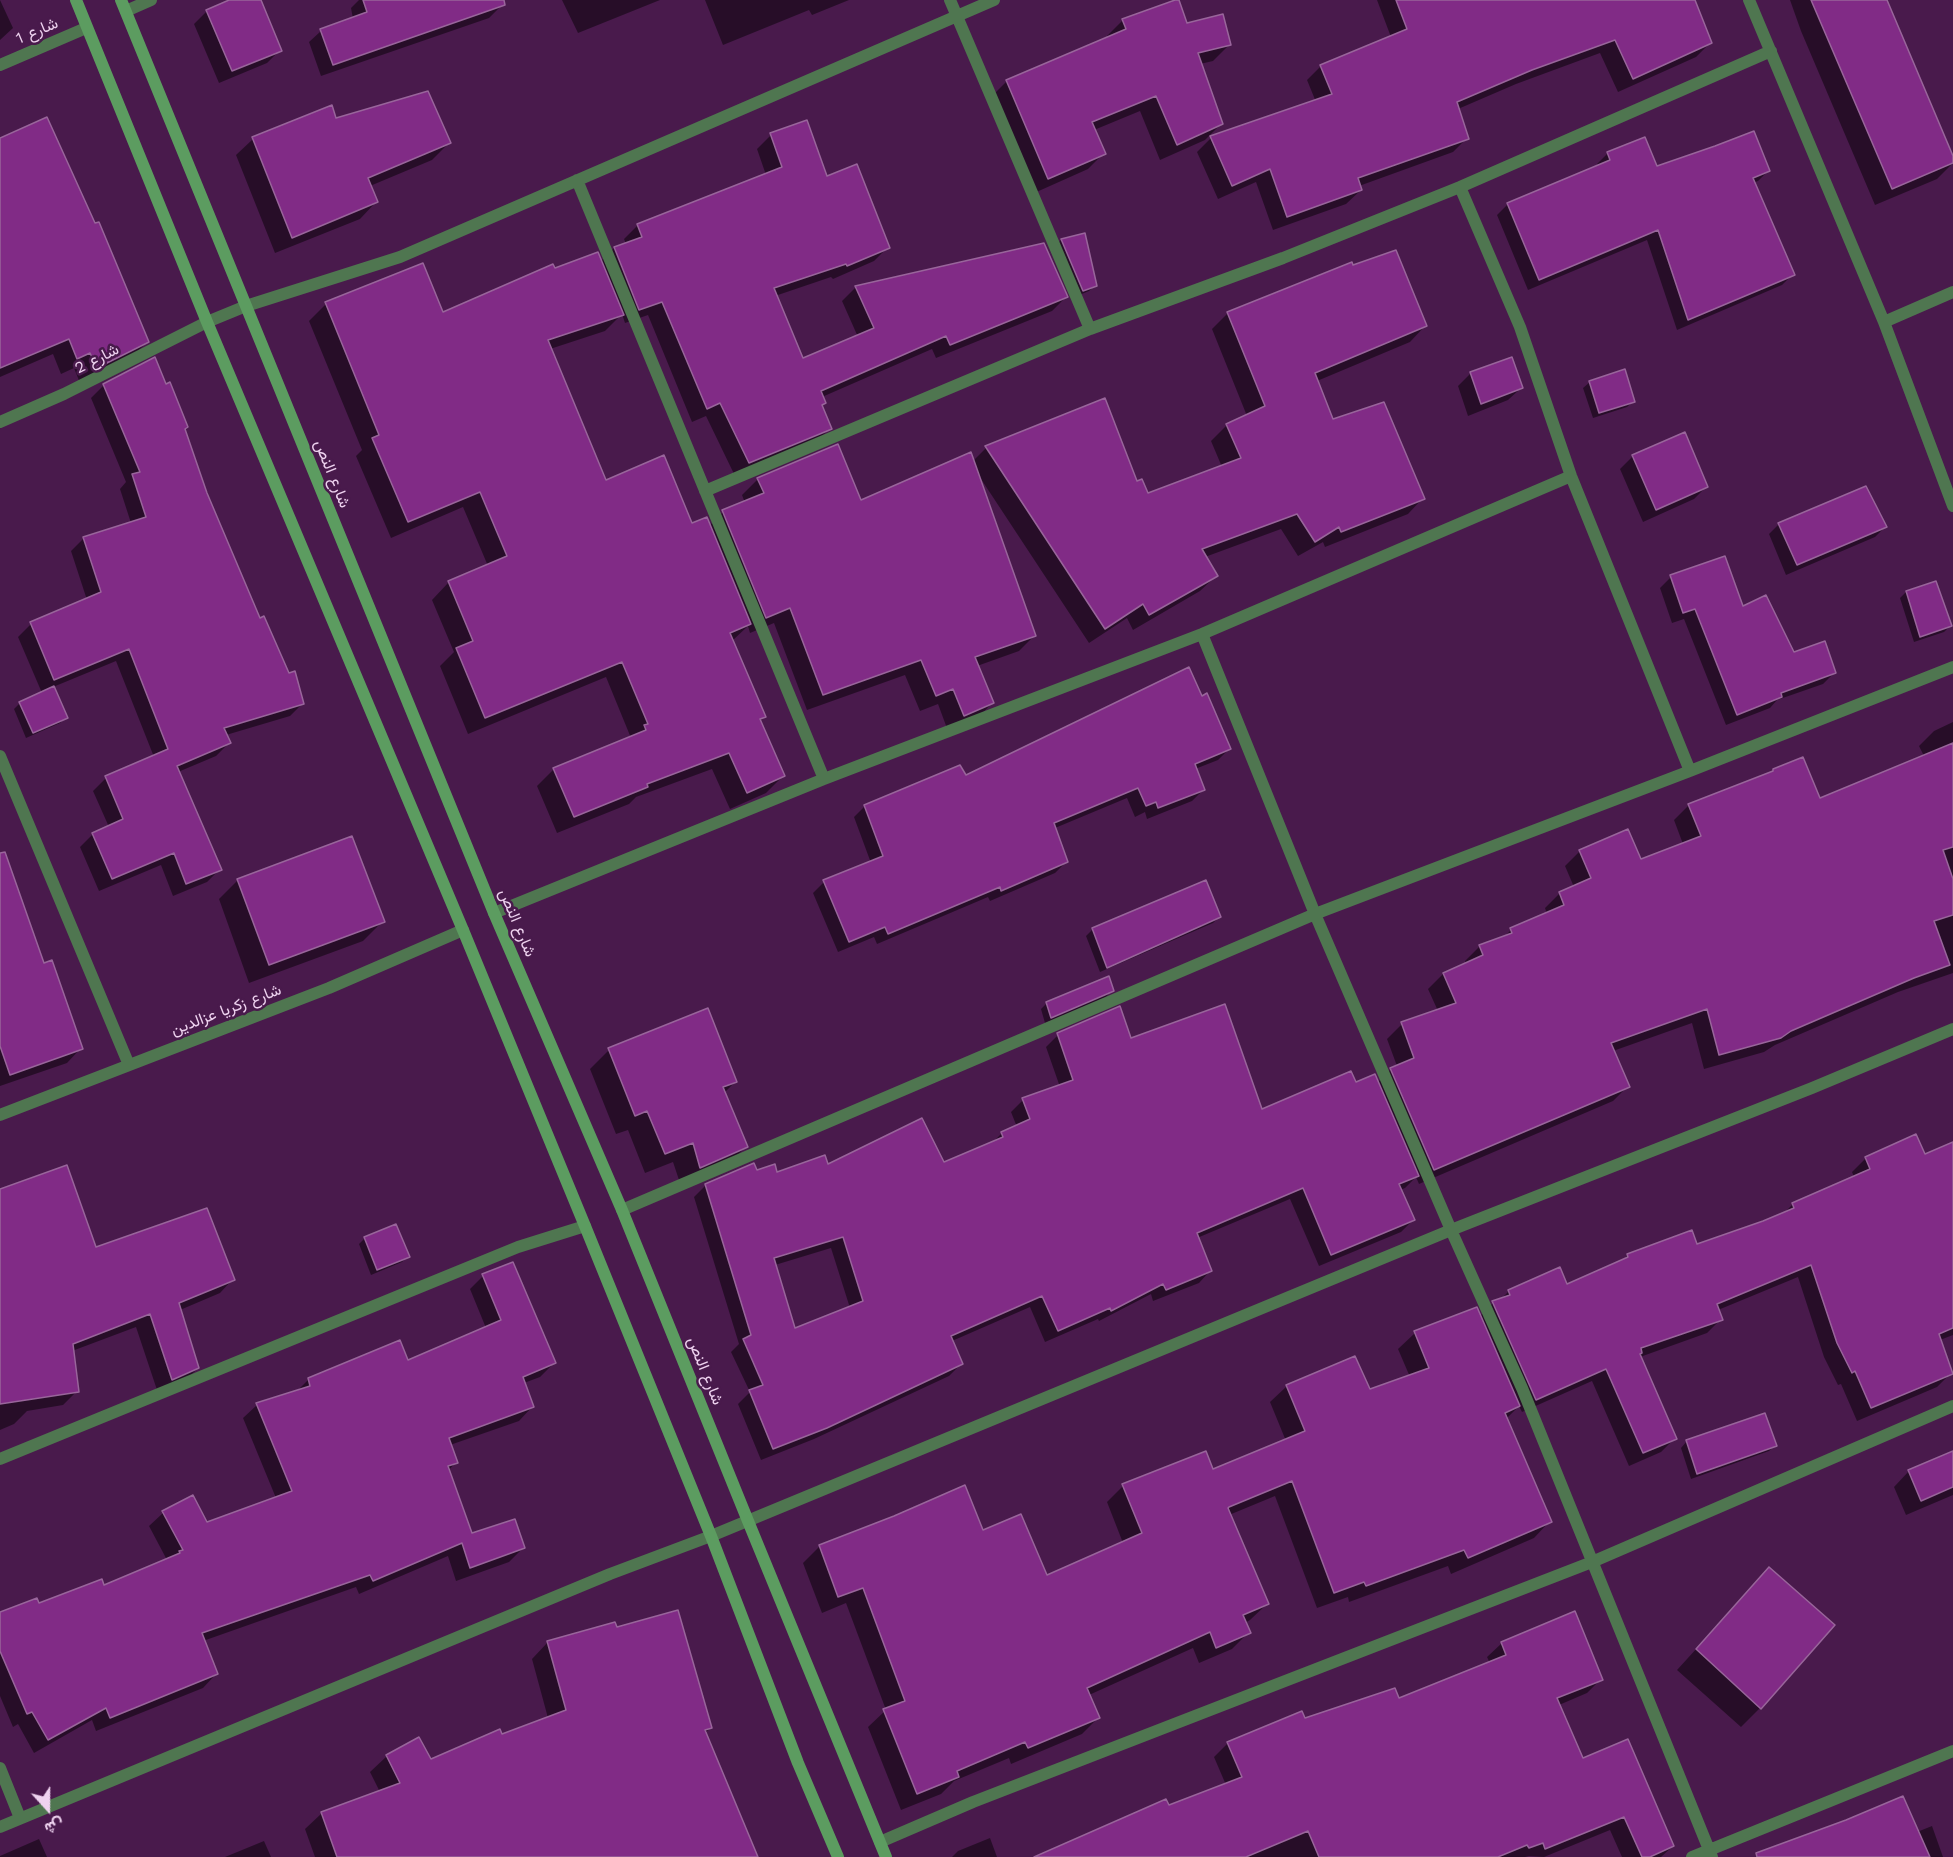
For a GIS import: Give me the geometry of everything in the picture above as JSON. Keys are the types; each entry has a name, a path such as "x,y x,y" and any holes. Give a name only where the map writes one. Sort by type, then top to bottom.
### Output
{"main road":[{"path":"76,0 207,322 585,1226 711,1536 798,1763 838,1857"},
{"name":"شارع النص","path":"124,5 494,913 622,1210 886,1857"}],"street":[{"path":"124,5 151,0"},
{"path":"950,0 1090,329"},
{"name":"شارع 2","path":"0,422 64,394 207,322 246,306 400,257 994,0"},
{"path":"1749,0 1884,322 1953,506"},
{"name":"شارع 1","path":"0,65 86,28"},
{"path":"705,491 1090,329 1283,258 1460,187 1771,51"},
{"path":"577,180 824,779"},
{"path":"1460,187 1520,327 1571,476 1690,771"},
{"path":"1884,322 1953,292"},
{"path":"494,913 824,779 1202,634 1571,476"},
{"path":"1202,634 1315,914 1451,1230 1522,1388 1710,1853"},
{"path":"622,1210 1315,914 1690,771 1953,667"},
{"path":"0,756 5,782 129,1065"},
{"name":"شارع زكريا عزالدين","path":"0,1115 329,988 463,930"},
{"path":"0,1827 598,1578 711,1536 1451,1230 1812,1088 1953,1029"},
{"path":"0,1459 518,1247 585,1226"},
{"path":"880,1842 973,1802 1592,1562 1953,1406"},
{"path":"1692,1857 1710,1853 1953,1751"},
{"path":"0,1768 20,1818"}],"building":[{"path":"229,0 261,0 282,51 232,71 206,10"},
{"path":"363,0 504,0 505,5 333,65 320,29 367,12"},
{"path":"1179,0 1187,23 1223,14 1231,45 1198,53 1223,124 1177,145 1156,96 1092,122 1106,154 1048,179 1006,80 1126,29 1122,19"},
{"path":"1396,0 1695,0 1712,43 1633,79 1615,40 1532,70 1457,102 1469,139 1358,178 1362,190 1287,217 1270,169 1232,186 1210,136 1332,94 1320,65 1407,29"},
{"path":"1811,0 1887,0 1953,156 1953,163 1892,189"},
{"path":"428,91 451,143 368,178 378,202 292,238 252,137 332,105 336,118"},
{"path":"47,117 95,223 99,222 149,342 97,368 90,353 77,359 69,339 0,368 0,138"},
{"path":"807,120 827,176 857,164 890,248 847,266 846,264 774,288 803,358 874,328 855,286 1044,243 1068,297 950,345 946,336 821,391 826,403 822,405 832,429 749,463 720,403 707,409 662,302 639,310 614,247 642,237 637,224 782,167 770,133"},
{"path":"1754,131 1770,171 1753,178 1795,275 1688,320 1658,230 1539,280 1507,203 1610,160 1607,152 1645,137 1657,166"},
{"path":"1085,233 1097,286 1083,291 1061,239"},
{"path":"1396,250 1427,326 1315,373 1333,419 1384,402 1425,499 1341,532 1339,527 1315,542 1297,514 1202,549 1218,576 1149,615 1143,604 1105,629 985,446 1105,398 1137,481 1142,479 1148,493 1241,458 1226,424 1265,406 1227,312 1352,262 1353,265"},
{"path":"598,252 624,315 548,340 606,480 664,455 692,523 707,517 751,624 730,633 766,717 760,719 785,776 747,793 729,753 647,784 648,787 574,817 553,768 646,730 644,725 648,724 622,662 485,718 456,648 473,641 448,581 507,556 480,492 408,522 372,438 379,435 325,302 423,263 443,312 553,264 555,268"},
{"path":"155,357 166,384 170,382 188,427 185,429 207,493 260,618 264,616 289,673 295,671 304,704 224,728 231,743 177,766 222,870 186,884 174,853 112,879 92,833 123,819 105,776 168,749 129,649 54,680 30,622 101,592 83,537 146,517 132,474 140,472 103,384"},
{"path":"1512,357 1523,388 1481,404 1470,372"},
{"path":"1625,369 1635,402 1599,413 1589,381"},
{"path":"1685,432 1708,487 1656,510 1632,455"},
{"path":"838,444 861,500 971,452 1036,636 975,657 994,703 964,716 953,689 936,696 921,660 823,695 790,608 766,618 722,510 764,493 757,478"},
{"path":"1866,486 1887,527 1797,565 1778,523"},
{"path":"1725,556 1743,606 1766,595 1794,652 1825,641 1836,673 1781,693 1782,697 1737,715 1695,609 1683,613 1670,575"},
{"path":"1936,581 1952,626 1920,637 1906,591"},
{"path":"1189,667 1202,696 1207,693 1231,749 1195,764 1205,790 1158,808 1156,802 1146,806 1138,788 1054,823 1068,862 1001,891 1000,887 888,934 885,927 849,942 823,880 883,856 864,805 960,765 966,775"},
{"path":"54,686 68,718 33,733 19,702"},
{"path":"1953,743 1953,847 1943,850 1953,879 1953,915 1934,921 1950,965 1791,1031 1781,1038 1719,1055 1707,1009 1611,1043 1630,1087 1434,1170 1390,1068 1414,1058 1401,1022 1456,1003 1443,973 1483,955 1479,945 1512,933 1510,928 1564,905 1559,892 1591,878 1579,850 1628,829 1641,859 1701,836 1688,804 1803,757 1820,798"},
{"path":"352,836 385,922 269,965 237,879"},
{"path":"5,852 44,963 52,960 83,1049 10,1075 0,1046 0,853"},
{"path":"1206,880 1221,917 1107,968 1092,928"},
{"path":"1109,976 1114,991 1051,1018 1046,1002"},
{"path":"1225,1004 1262,1109 1351,1071 1356,1082 1375,1074 1419,1176 1399,1184 1415,1220 1331,1255 1303,1188 1197,1233 1212,1271 1166,1290 1163,1284 1111,1311 1110,1308 1058,1331 1042,1296 951,1336 963,1364 827,1428 773,1449 749,1390 763,1385 743,1339 751,1335 705,1184 754,1163 757,1170 775,1164 777,1172 825,1155 828,1164 922,1118 944,1162 1003,1137 1001,1132 1030,1119 1022,1098 1073,1080 1057,1033 1120,1006 1131,1038","holes":["843,1237 863,1301 795,1328 774,1258"]},
{"path":"708,1008 737,1082 723,1087 748,1147 700,1168 693,1143 665,1154 647,1111 635,1116 608,1048"},
{"path":"1916,1134 1925,1154 1953,1142 1953,1328 1939,1334 1953,1374 1871,1408 1855,1371 1852,1373 1837,1343 1811,1265 1717,1304 1723,1320 1641,1348 1642,1353 1640,1354 1677,1439 1643,1453 1606,1369 1536,1400 1492,1301 1510,1295 1508,1290 1560,1267 1567,1284 1628,1257 1627,1254 1692,1230 1697,1244 1763,1221 1794,1208 1792,1203 1870,1169 1865,1157"},
{"path":"67,1165 96,1247 207,1208 235,1280 179,1303 199,1368 172,1380 150,1314 73,1344 79,1392 0,1404 0,1189"},
{"path":"396,1224 410,1257 377,1270 364,1237"},
{"path":"513,1262 556,1363 523,1377 534,1407 449,1438 458,1463 448,1466 472,1533 515,1519 525,1548 470,1568 462,1543 373,1581 370,1575 202,1633 218,1674 110,1718 106,1708 48,1740 32,1712 27,1714 0,1651 0,1612 37,1598 39,1603 102,1579 104,1585 180,1553 179,1551 183,1550 162,1511 193,1495 207,1522 292,1491 256,1403 310,1386 308,1378 400,1340 408,1360 501,1320 482,1274"},
{"path":"1477,1307 1520,1406 1505,1413 1552,1522 1468,1558 1464,1550 1366,1586 1364,1582 1334,1593 1292,1481 1229,1507 1269,1604 1243,1615 1251,1633 1216,1648 1210,1632 1087,1688 1100,1718 1028,1748 1025,1742 957,1771 959,1777 917,1794 883,1709 905,1701 863,1588 838,1597 819,1545 965,1485 983,1530 1021,1514 1047,1575 1142,1533 1122,1484 1206,1451 1213,1469 1305,1431 1286,1385 1355,1356 1370,1389 1429,1368 1414,1331"},
{"path":"1765,1413 1777,1446 1697,1474 1686,1440"},
{"path":"1953,1451 1953,1487 1921,1501 1908,1470"},
{"path":"1769,1567 1835,1625 1761,1709 1696,1649"},
{"path":"678,1610 712,1728 705,1730 758,1857 337,1857 321,1812 400,1783 386,1755 419,1737 431,1759 500,1729 502,1734 566,1710 547,1641 615,1622 617,1627"},
{"path":"1575,1611 1603,1680 1557,1698 1583,1758 1628,1739 1674,1846 1650,1857 1642,1857 1624,1817 1545,1849 1543,1843 1529,1848 1527,1845 1498,1857 1319,1857 1308,1831 1246,1857 1034,1857 1166,1799 1169,1805 1242,1777 1227,1742 1302,1711 1305,1718 1395,1688 1399,1698 1506,1655 1501,1642"},
{"path":"1903,1796 1930,1857 1757,1857 1756,1853"}]}
